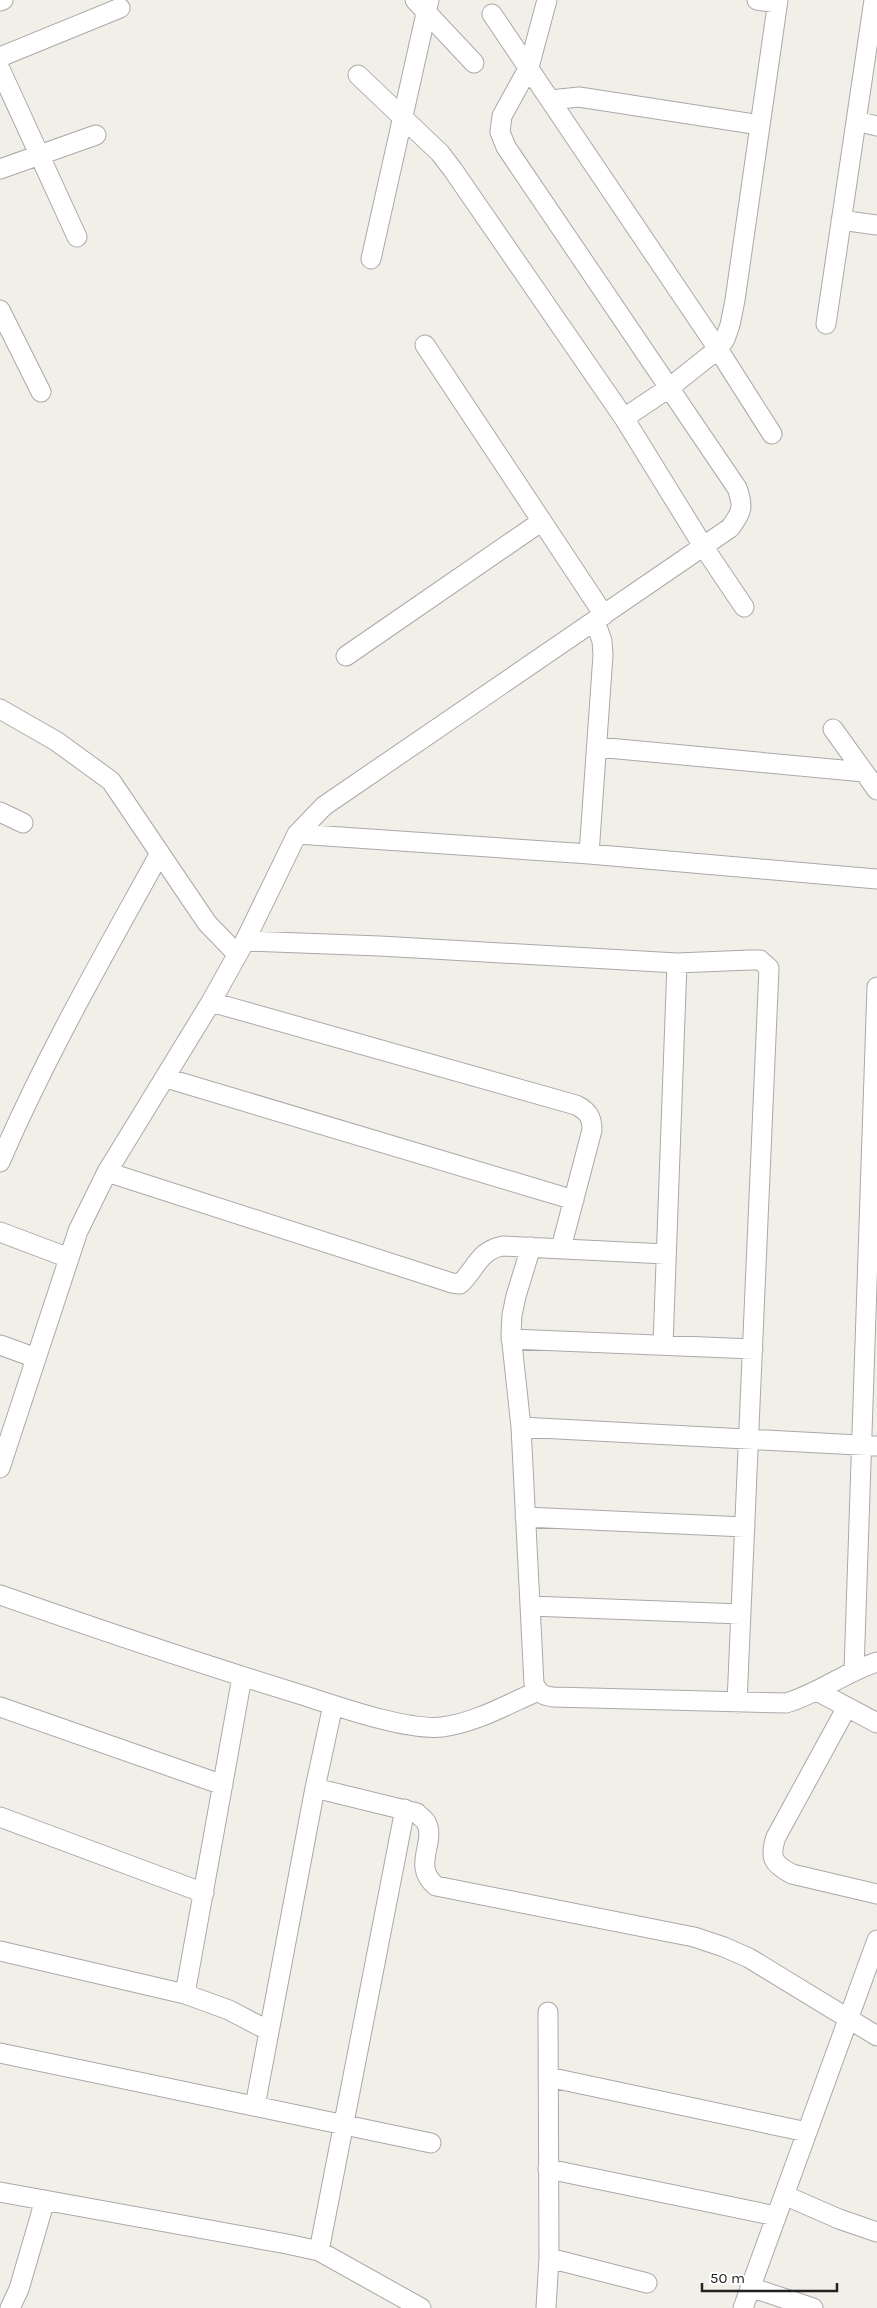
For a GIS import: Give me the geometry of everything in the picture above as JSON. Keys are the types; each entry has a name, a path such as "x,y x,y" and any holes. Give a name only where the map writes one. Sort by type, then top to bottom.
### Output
{"street":[{"path":"1,1460 78,1231 107,1172 211,1002 241,947 297,834 324,806 730,528 740,515 742,502 737,488 506,147 500,132 502,116 529,67 547,0"},
{"path":"624,418 669,388 718,349 725,339 730,325 778,1 757,0"},
{"path":"826,324 874,0"},
{"path":"423,4 474,63"},
{"path":"371,259 402,118 423,4"},
{"path":"0,57 120,8"},
{"path":"492,14 718,349 772,434"},
{"path":"0,69 77,237"},
{"path":"358,75 440,153 453,170 624,418 703,546 744,607"},
{"path":"551,100 579,97 760,125"},
{"path":"856,121 877,126"},
{"path":"0,169 96,134"},
{"path":"841,220 877,225"},
{"path":"0,310 42,392"},
{"path":"425,345 542,521 599,618 602,655 589,854"},
{"path":"346,656 542,521"},
{"path":"0,709 56,741 111,781 207,923 241,947 380,946 677,963 760,960 769,968 737,1703"},
{"path":"833,729 877,790"},
{"path":"597,747 864,772"},
{"path":"0,812 23,823"},
{"path":"297,834 589,854 877,879"},
{"path":"0,1162 58,1040 160,853"},
{"path":"663,1345 677,963"},
{"path":"854,1671 868,1541 877,987"},
{"path":"211,1002 576,1105 586,1110 592,1119 592,1130 561,1248"},
{"path":"166,1078 574,1200"},
{"path":"107,1172 452,1284 460,1284 486,1251 494,1248 561,1248 666,1254"},
{"path":"0,1232 70,1258"},
{"path":"532,1247 512,1314 512,1339 521,1427 534,1684 538,1692 545,1696 553,1697 786,1704 818,1691 854,1671 877,1662"},
{"path":"512,1339 753,1349"},
{"path":"0,1345 36,1358"},
{"path":"521,1427 870,1446"},
{"path":"526,1516 745,1526"},
{"path":"0,1595 242,1677 333,1705 418,1727 442,1727 486,1714 538,1692"},
{"path":"530,1606 741,1614"},
{"path":"185,1994 242,1677"},
{"path":"818,1691 877,1723"},
{"path":"255,2106 315,1788 333,1705"},
{"path":"0,1707 223,1785"},
{"path":"847,1707 776,1837 772,1849 773,1859 780,1868 792,1874 877,1894"},
{"path":"315,1788 417,1813 426,1822 428,1831 424,1867 428,1879 436,1886 694,1937 716,1944 749,1958 877,2036"},
{"path":"319,2251 404,1809"},
{"path":"0,1817 204,1893"},
{"path":"743,2308 877,1940"},
{"path":"0,1951 185,1994 212,2003 269,2031"},
{"path":"546,2308 549,2258 548,2012"},
{"path":"0,2053 431,2143"},
{"path":"548,2077 807,2132"},
{"path":"548,2169 776,2216"},
{"path":"0,2192 319,2251 421,2308"},
{"path":"784,2195 839,2219 877,2232"},
{"path":"11,2308 20,2289 45,2200"},
{"path":"549,2258 647,2283"},
{"path":"750,2286 813,2308"}]}
